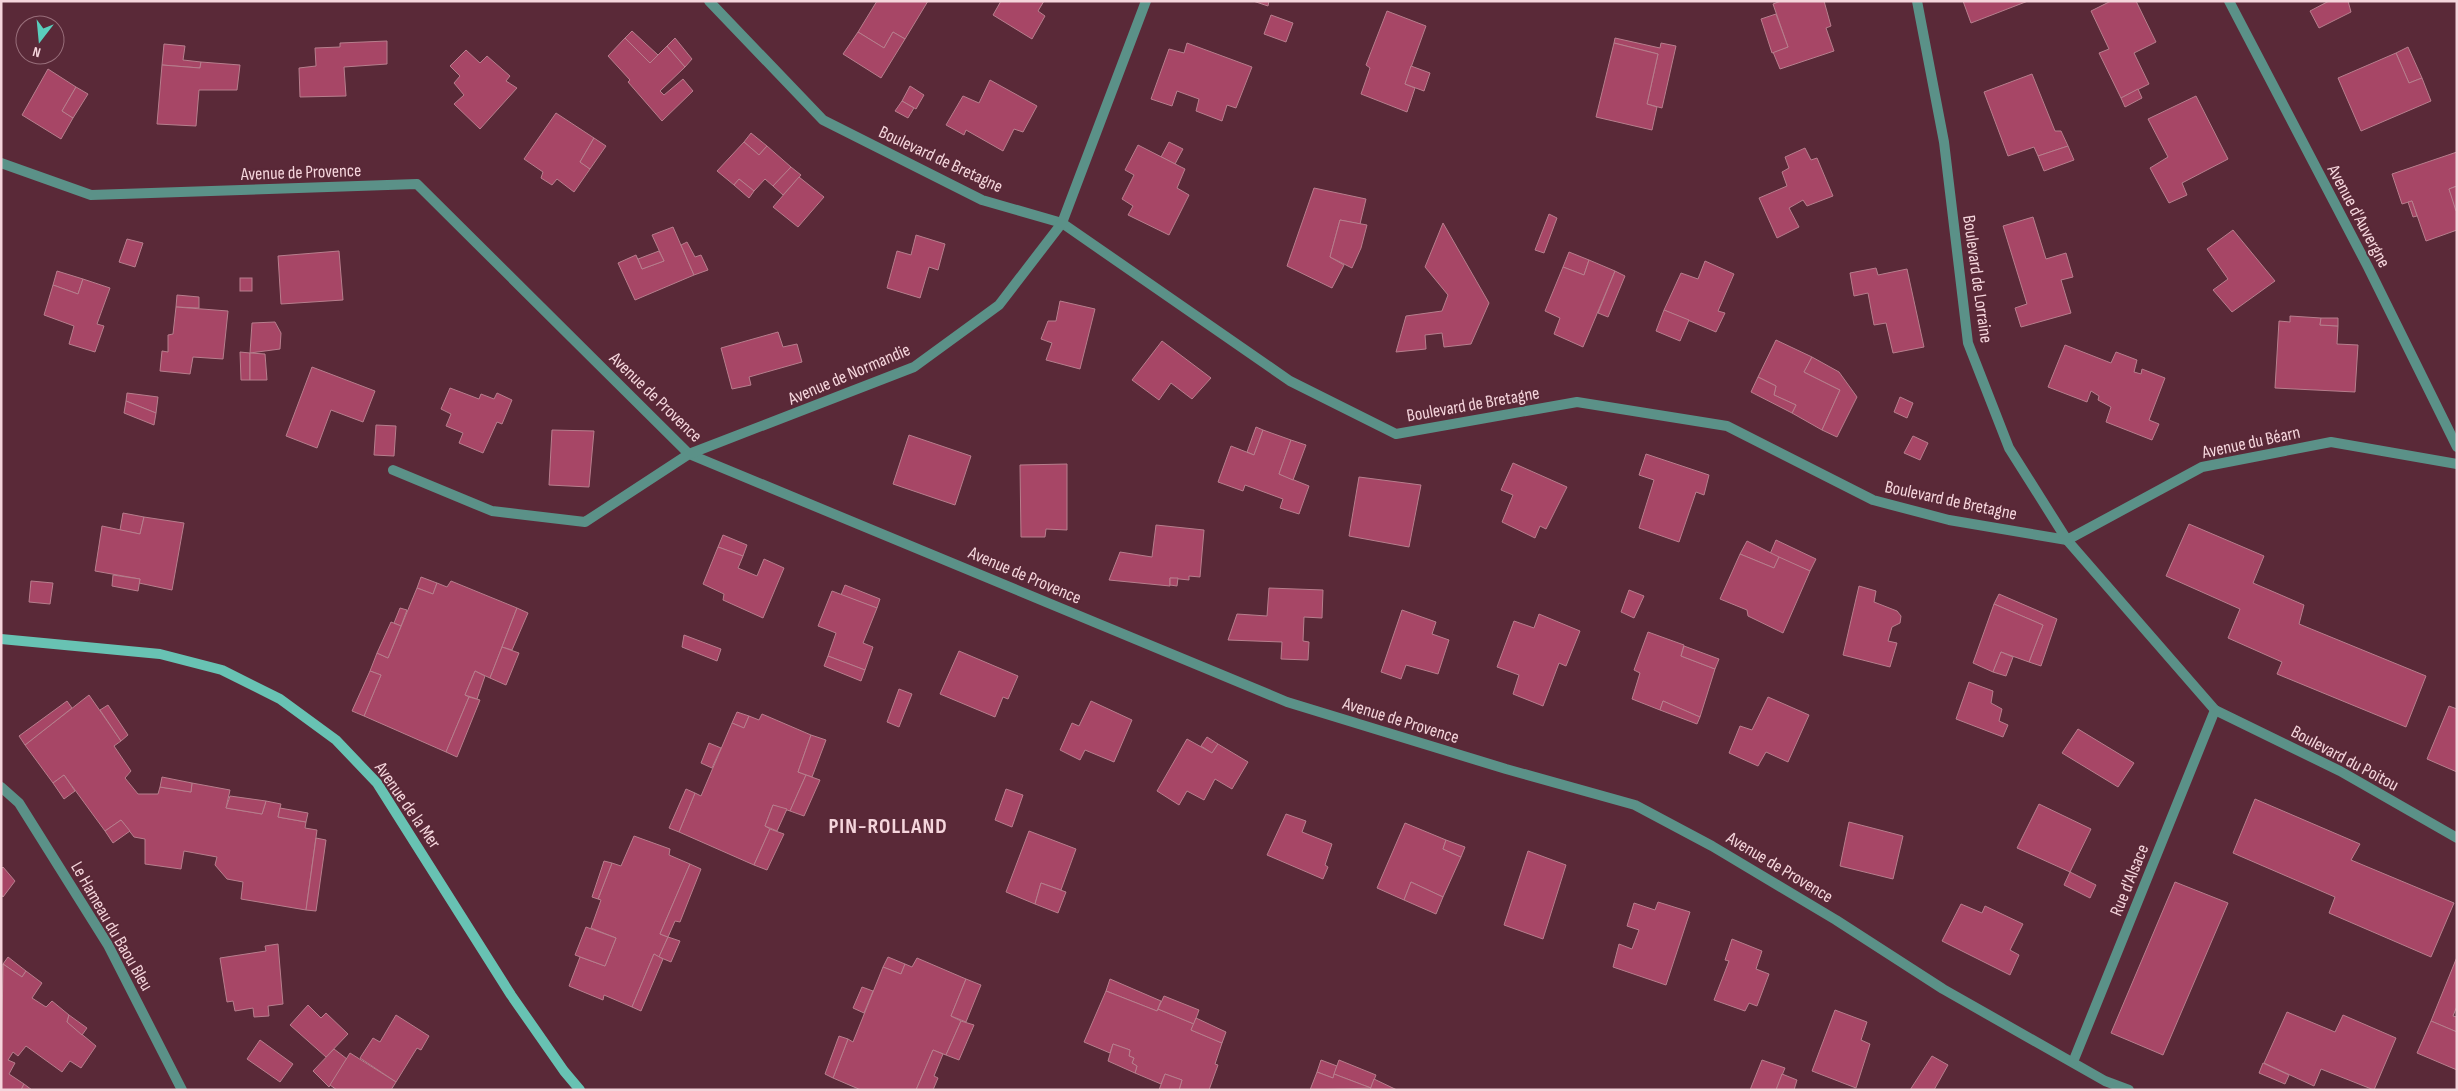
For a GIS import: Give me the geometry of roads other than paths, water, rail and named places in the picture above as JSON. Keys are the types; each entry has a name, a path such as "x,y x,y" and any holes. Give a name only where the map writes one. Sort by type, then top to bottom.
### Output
{"street":[{"name":"Boulevard de Bretagne","path":"709,1 824,120 982,200 1062,223 1290,381 1396,434 1576,402 1642,412 1727,426 1872,500 1949,520 2067,540"},
{"name":"Avenue de Normandie","path":"393,470 492,510 585,522 689,454 914,367 999,305 1062,223 1146,1"},
{"name":"Boulevard de Lorraine","path":"1917,1 1944,142 1968,343 2009,448 2067,540"},
{"name":"Avenue d'Auvergne","path":"2229,1 2368,267 2457,447"},
{"name":"Avenue de Provence","path":"1,163 91,196 417,184 689,454 1288,702 1506,769 1635,805 1712,846 1836,920 1943,989 2105,1081 2129,1090"},
{"name":"Avenue du Béarn","path":"2067,540 2202,467 2331,442 2457,464"},
{"path":"2067,540 2215,710"},
{"name":"Avenue de la Mer","path":"1,639 160,654 222,670 280,699 336,740 377,783 511,995 580,1090"},
{"name":"Rue d'Alsace","path":"2073,1062 2215,710"},
{"name":"Boulevard du Poitou","path":"2215,710 2340,770 2457,838"},
{"name":"Le Hameau du Baou Bleu","path":"1,787 19,803 108,945 182,1090"}],"district":[{"name":"PIN-ROLLAND","path":"888,825"}]}
